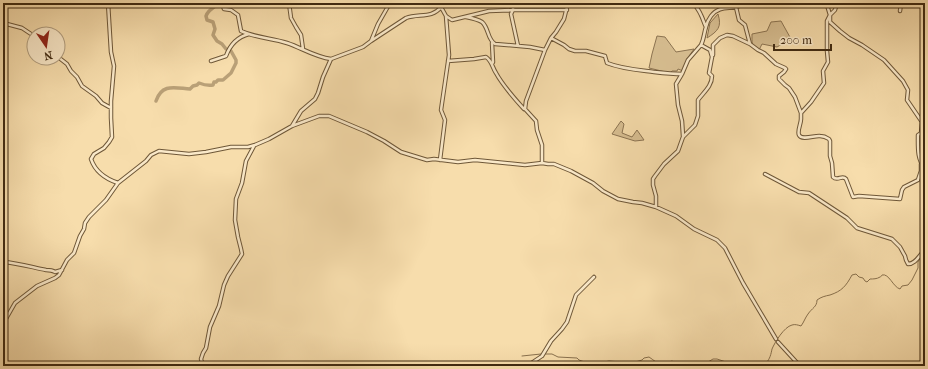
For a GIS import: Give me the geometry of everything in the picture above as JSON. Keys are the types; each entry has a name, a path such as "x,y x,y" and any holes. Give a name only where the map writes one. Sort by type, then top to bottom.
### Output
{"street":[{"path":"108,3 111,52 114,66 111,108 112,137 104,148 94,154 91,158 93,165 97,170 109,180 118,183"},
{"path":"222,3 224,9 231,10 238,15 242,30 249,34 285,42 312,54 331,59 363,47 410,16 421,16 436,13 441,7"},
{"path":"288,3 291,18 301,35 303,49"},
{"path":"371,41 378,24 390,3"},
{"path":"440,160 445,120 441,110 449,55 446,16 441,7 441,3"},
{"path":"513,3 514,10 511,14 518,46"},
{"path":"525,109 526,101 545,50 564,19 568,3"},
{"path":"694,3 701,14 702,20 706,27"},
{"path":"735,3 739,20 745,24 750,44"},
{"path":"656,207 653,179 664,164 678,151 683,137 676,84 688,60 704,39 704,32 708,21 713,14 719,9 736,8 746,3"},
{"path":"683,137 695,125 698,116 698,100 706,92 711,82 712,76 709,73 714,45 720,38 727,35 732,36 750,44 764,53 776,64 785,68 786,70 779,76 779,79 789,88 795,97 801,119 798,131 799,136 807,138 821,136 829,139 833,177 837,179 844,177 846,179 853,197 859,196 900,199 902,190 918,180 921,171 918,151 918,136 921,133 922,122 907,100 908,90 897,73 884,60 849,38 830,22 830,14 827,3"},
{"path":"800,113 811,102 824,83 823,71 828,62 827,21 830,14 835,10 837,3"},
{"path":"900,10 901,3"},
{"path":"446,16 452,20 489,11 567,10"},
{"path":"466,16 482,23 486,28 492,42 492,64"},
{"path":"3,23 22,28 26,31"},
{"path":"211,61 226,56 231,45 238,38 249,34"},
{"path":"551,38 569,49 586,51 605,56 606,63 613,66 671,74 682,74"},
{"path":"492,42 495,44 545,50"},
{"path":"701,44 710,50 712,57"},
{"path":"448,61 486,57 490,60 496,74 511,95 536,122 542,145 542,163"},
{"path":"292,126 301,111 312,102 318,93 331,59"},
{"path":"66,63 82,86 111,108"},
{"path":"3,322 6,320 15,303 37,286 57,276 67,260 74,253 85,223 89,217 106,200 118,183 146,161 151,155 158,151 188,154 231,147 255,145 292,126 319,116 329,116 384,140 401,152 427,160 434,159 458,162 475,160 525,164 554,164 593,183 603,191 618,199 656,207 676,216 694,229 717,240 725,248 743,283 777,340 800,366"},
{"path":"203,366 201,359 206,348 210,327 219,306 224,286 228,276 242,254 235,220 236,199 242,183 246,162 255,145"},
{"path":"921,164 925,169"},
{"path":"765,174 799,192 809,193 847,218 857,228 892,239 900,247 908,264 915,262 925,250"},
{"path":"3,262 52,270 55,272 62,270"},
{"path":"527,366 542,356 551,341 567,322 576,295 594,277"}],"shaded area":[{"path":"718,14 720,22 718,28 707,38 710,23"},
{"path":"781,21 791,39 777,47 762,44 759,50 752,44 752,34 767,31 771,22"},
{"path":"657,36 665,37 676,52 694,49 687,59 683,71 678,69 677,71 672,71 670,73 649,68"},
{"path":"621,121 624,124 622,133 632,137 637,130 644,140 635,141 612,134"}],"waterway":[{"path":"156,101 165,89 190,89 199,83 213,85 214,82 223,80 231,73 236,60 231,51 226,49 217,41 213,35 215,29 213,22 207,20 206,16 210,10 220,3"},
{"path":"925,208 922,215 925,222"},
{"path":"922,255 925,252"},
{"path":"752,366 754,364 762,365 766,363 773,346 783,332 789,326 801,326 815,306 817,300 841,290 852,275 856,274 867,282 870,279 875,279 884,275 887,276 895,286 900,289 902,286 908,285 912,280 918,268 920,258"},
{"path":"522,356 541,354"},
{"path":"545,354 552,354 558,357 577,358 590,364 592,362 599,363 609,361 632,363 649,357 659,364 672,361 684,366"},
{"path":"693,366 713,359 726,362 728,366"}]}
